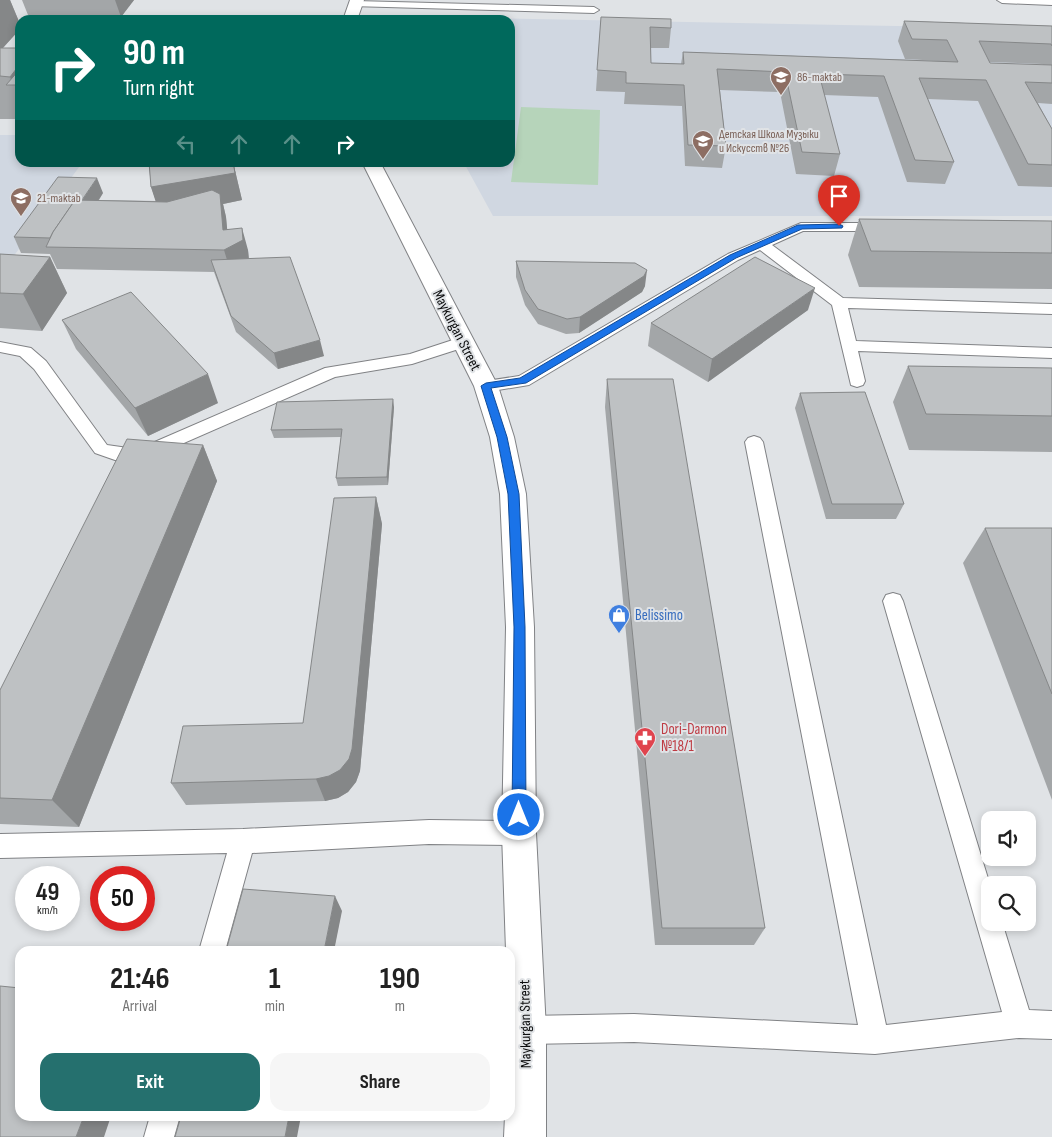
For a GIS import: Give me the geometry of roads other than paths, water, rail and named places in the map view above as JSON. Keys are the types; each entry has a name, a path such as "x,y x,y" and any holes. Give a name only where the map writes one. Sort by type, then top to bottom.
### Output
{"main road":[{"path":"352,15 356,2"},
{"name":"Maykurgan Street","path":"374,167 486,386 502,437 513,494 520,627 519,834 527,1030 525,1137"}],"lane":[{"path":"1002,0 1052,2"},
{"path":"356,2 594,10"},
{"path":"486,386 523,381 733,257 801,226 897,226"},
{"path":"761,244 839,303 1052,309"},
{"path":"839,303 857,381"},
{"path":"0,347 25,352 40,365 101,449 116,455 127,465 155,449 332,372 412,358 462,342"},
{"path":"849,346 1052,353"},
{"path":"754,442 875,1040"},
{"path":"893,601 1019,1024"},
{"path":"0,846 243,841 429,832 519,834"},
{"path":"213,946 243,841"},
{"path":"527,1030 634,1028 875,1040 1019,1024 1052,1025"},
{"path":"159,1137 164,1121"}],"place":[{"name":"86-maktab","path":"781,96"},
{"name":"Детская Школа Музыки и Искусств №26","path":"703,160"},
{"name":"21-maktab","path":"21,217"},
{"name":"Belissimo","path":"619,634"},
{"name":"Dori-Darmon №18/1","path":"645,757"}]}
